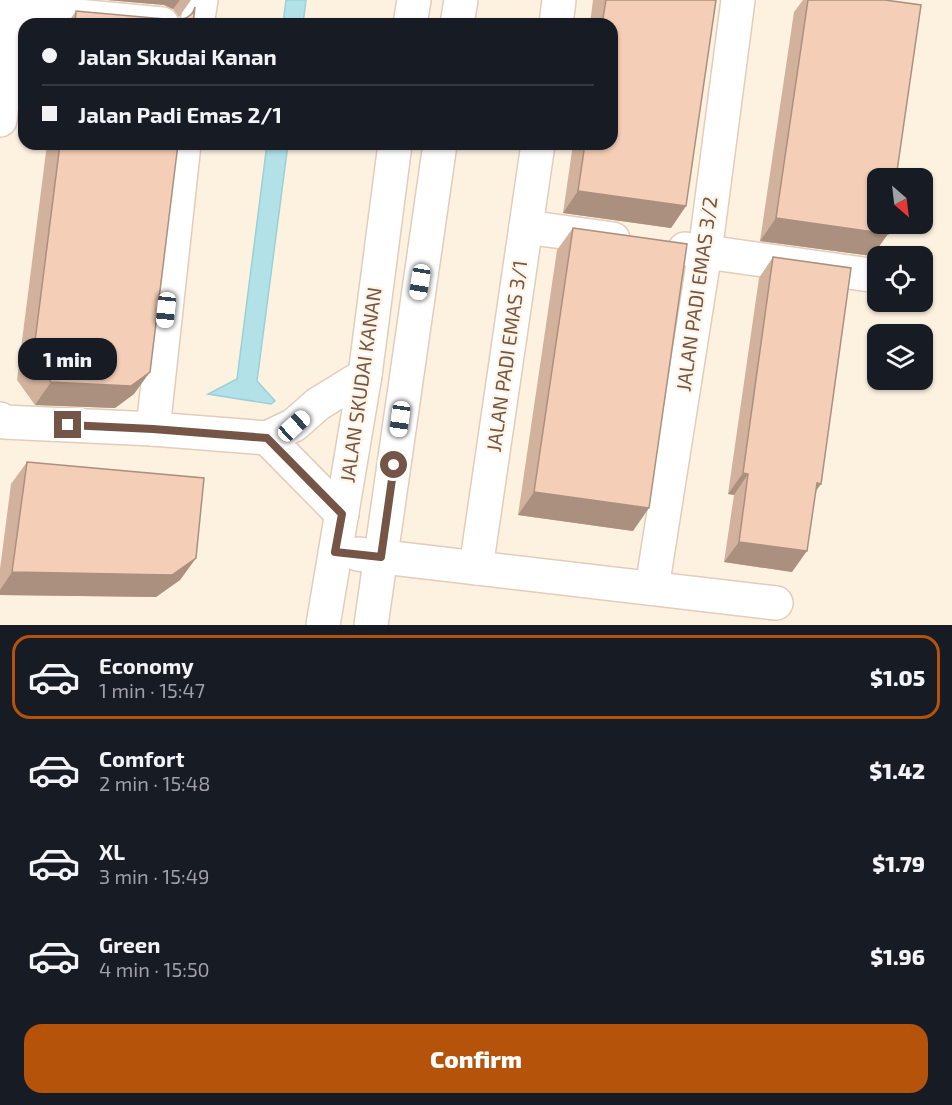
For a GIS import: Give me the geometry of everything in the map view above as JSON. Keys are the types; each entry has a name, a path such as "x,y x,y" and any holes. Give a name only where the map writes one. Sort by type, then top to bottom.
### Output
{"street":[{"path":"198,18 201,0"},
{"path":"411,18 414,0"},
{"path":"458,18 461,0"},
{"path":"557,18 559,0"},
{"name":"JALAN PADI EMAS 3/2","path":"652,588 705,252 738,0"},
{"path":"0,120 15,5 116,18"},
{"path":"153,429 183,150"},
{"name":"JALAN SKUDAI KANAN","path":"323,625 365,375 394,150"},
{"path":"371,625 439,150"},
{"name":"JALAN PADI EMAS 3/1","path":"476,568 537,150"},
{"path":"526,227 867,275"},
{"path":"0,419 4,422 153,429 267,438 294,426 318,404 365,375"},
{"path":"267,438 342,514"},
{"path":"335,552 776,603"}],"water":[{"path":"286,0 306,0 304,18 284,18"},
{"path":"266,150 287,150 257,381 275,401 271,404 208,394 237,379"}],"building":[{"path":"606,0 716,0 686,206 578,191 584,150 618,150 618,18 603,18"},
{"path":"808,0 885,0 921,5 897,168 867,168 867,231 776,218"},
{"path":"195,7 194,18 186,18 193,13"},
{"path":"76,11 154,18 75,18"},
{"path":"59,150 177,150 150,372 131,386 51,382 33,357"},
{"path":"573,228 687,244 649,508 534,492"},
{"path":"773,257 851,268 821,484 817,483 807,551 739,542 748,474 743,473"},
{"path":"27,462 204,478 196,558 172,575 12,572"}],"route":[{"path":"68,425 267,438 342,514 335,552 381,557 394,465"}]}
